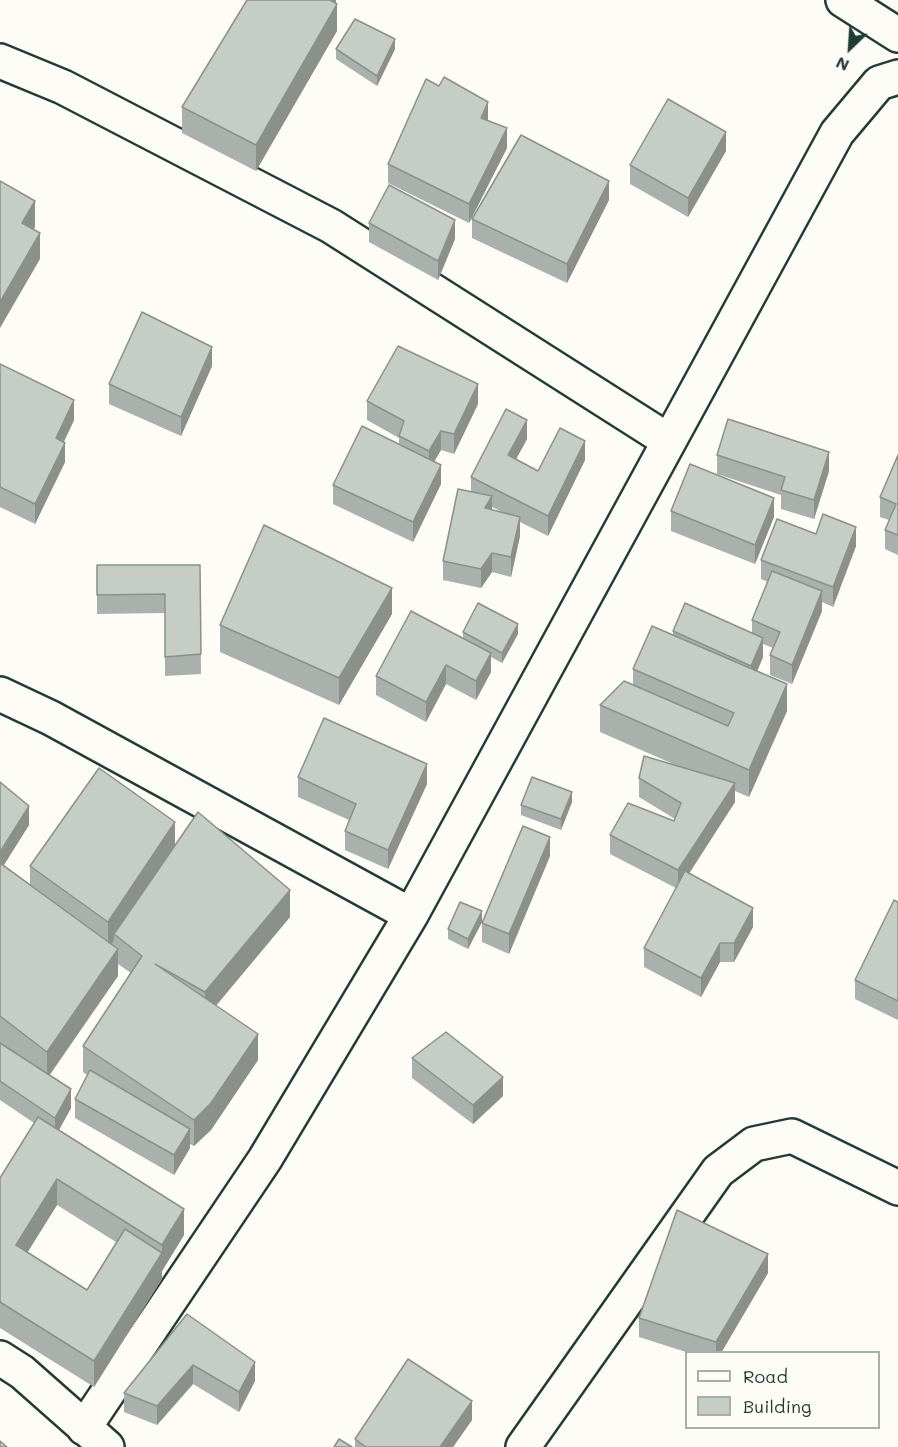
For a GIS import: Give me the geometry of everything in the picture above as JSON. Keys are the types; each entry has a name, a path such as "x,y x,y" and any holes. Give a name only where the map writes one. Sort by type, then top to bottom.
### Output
{"street":[{"path":"843,0 898,35"},
{"path":"0,61 63,87 331,226 669,441"},
{"path":"0,1358 22,1372 96,1438 411,915 837,133 879,83 898,77"},
{"path":"0,694 51,718 411,915"},
{"path":"523,1447 718,1171 754,1144 792,1136 898,1188"}],"building":[{"path":"247,0 330,0 337,4 256,145 182,107"},
{"path":"355,19 395,39 377,76 336,49"},
{"path":"444,77 488,102 481,118 507,128 469,204 388,164 426,79 439,86"},
{"path":"668,99 726,132 688,198 630,165"},
{"path":"521,135 609,181 567,264 472,219"},
{"path":"0,181 35,201 22,223 40,233 0,302"},
{"path":"389,185 455,220 438,261 369,223"},
{"path":"142,312 212,347 181,417 109,384"},
{"path":"398,346 478,384 454,434 441,431 429,451 399,436 404,421 367,401"},
{"path":"0,364 74,400 56,438 65,443 35,504 0,487"},
{"path":"506,409 527,420 508,455 538,471 560,428 585,441 548,516 471,477"},
{"path":"728,419 829,452 814,500 781,490 785,477 717,455"},
{"path":"362,426 441,465 413,522 333,485"},
{"path":"898,455 898,535 885,530 896,504 880,497"},
{"path":"690,464 774,498 755,545 671,511"},
{"path":"458,489 492,496 485,508 520,517 511,557 492,553 481,569 443,561"},
{"path":"823,514 856,527 833,587 761,560 777,519 816,534"},
{"path":"264,525 392,588 339,678 220,625"},
{"path":"97,565 200,565 201,654 165,657 165,594 97,595"},
{"path":"772,571 822,591 792,665 770,655 780,632 752,620"},
{"path":"478,603 518,624 502,653 463,632"},
{"path":"685,603 763,638 751,666 673,631"},
{"path":"411,611 491,653 476,681 446,665 426,702 376,676"},
{"path":"652,626 787,684 749,770 600,705 624,681 728,726 734,713 633,669"},
{"path":"324,718 427,764 388,850 345,831 356,804 298,777"},
{"path":"644,756 735,783 678,870 610,835 628,803 674,821 681,803 639,778"},
{"path":"99,768 175,822 108,922 30,866"},
{"path":"532,777 572,792 561,819 521,805"},
{"path":"0,782 29,806 0,852"},
{"path":"198,812 290,890 205,992 155,964 258,1034 211,1103 194,1120 83,1046 142,956 114,934"},
{"path":"523,826 550,837 509,934 482,923"},
{"path":"0,863 118,949 47,1052 0,1016"},
{"path":"685,871 753,908 734,943 720,943 701,978 644,948"},
{"path":"894,900 898,902 898,1001 855,980"},
{"path":"460,902 482,911 468,939 448,929"},
{"path":"446,1032 503,1077 473,1105 412,1058"},
{"path":"0,1043 71,1089 55,1118 0,1081"},
{"path":"90,1070 190,1129 174,1155 75,1099"},
{"path":"38,1117 184,1209 162,1245 57,1179 16,1245 87,1290 125,1229 162,1253 94,1361 0,1302 0,1178"},
{"path":"677,1210 768,1254 716,1342 639,1318"},
{"path":"187,1314 255,1362 239,1392 193,1365 157,1406 124,1393"},
{"path":"408,1359 472,1401 440,1447 366,1447 355,1439"},
{"path":"339,1439 352,1447 334,1447"}]}
